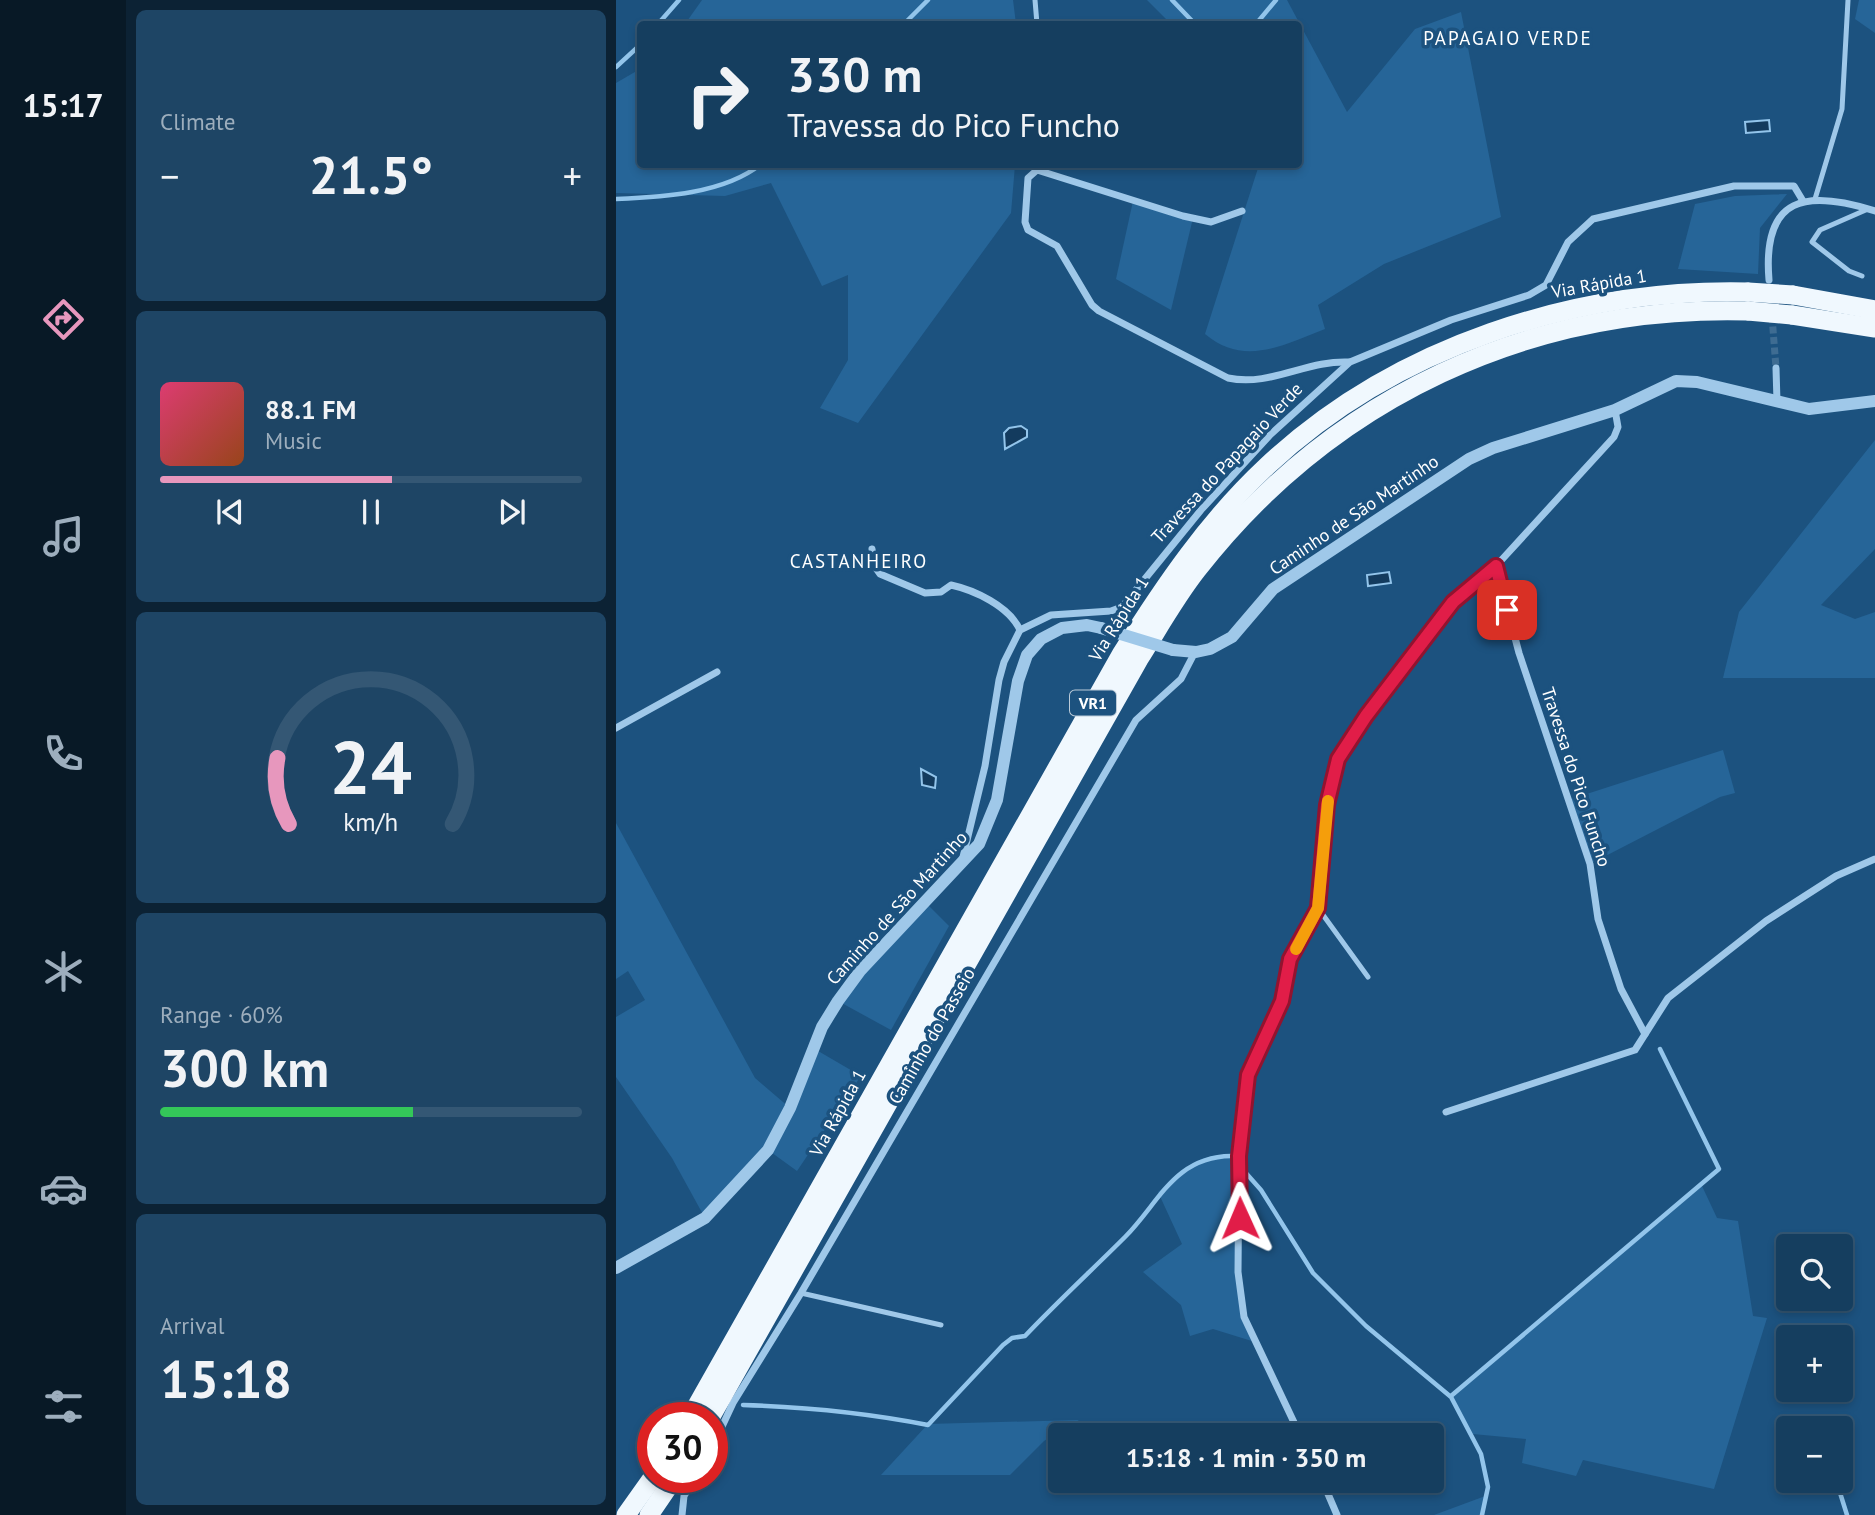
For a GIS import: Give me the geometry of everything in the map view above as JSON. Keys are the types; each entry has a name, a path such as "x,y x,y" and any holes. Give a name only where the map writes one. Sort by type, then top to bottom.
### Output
{"highway":[{"name":"Via Rápida 1","path":"699,1402 1122,653 1181,563 1227,508 1268,465 1313,428 1376,387 1460,344 1546,315 1657,294 1748,302 1792,315 1875,328"},
{"name":"Via Rápida 1","path":"719,1402 1139,659 1196,570 1242,517 1282,478 1351,424 1419,384 1485,353 1550,332 1617,318 1793,295 1875,310"},
{"path":"626,1515 642,1493"},
{"path":"649,1515 664,1493"}],"street":[{"name":"Travessa do Papagaio Verde","path":"1049,174 1037,170 1028,178 1025,222 1028,230 1057,246 1099,311 1237,380 1265,380 1326,362 1350,362"},
{"path":"1049,174 1183,216 1211,222 1242,211"},
{"path":"1350,362 1451,320 1529,295 1546,285 1568,242 1592,219 1734,186 1794,186 1803,201"},
{"path":"1769,280 1767,254 1773,229 1790,206 1815,199 1871,210"},
{"name":"Travessa do Papagaio Verde","path":"1020,630 1051,615 1111,611 1122,607 1193,519 1270,435 1350,362"},
{"path":"1776,368 1777,403"},
{"name":"Caminho de São Martinho","path":"616,1268 705,1219 747,1176 768,1150 790,1108 822,1027 838,1000 869,961 979,844 993,816 1018,681 1027,655 1041,639 1062,628 1087,625 1174,650 1196,652 1210,649 1232,637 1273,589 1469,459 1493,448 1615,410 1676,381 1697,382 1777,403 1824,409 1875,401"},
{"path":"1294,1423 1244,1317 1238,1272 1239,1156 1248,1075 1282,1001 1290,959 1318,908 1327,805 1338,759 1366,716 1453,602 1496,566 1614,437 1618,427 1615,410"},
{"path":"872,549 875,567 880,574 925,593 941,592 951,585 971,589 1004,612 1020,630 1003,662 985,766 962,864"},
{"name":"Travessa do Pico Funcho","path":"1496,566 1519,653 1590,864 1598,919 1621,989 1646,1034"},
{"name":"Caminho do Passeio","path":"728,1414 1136,720 1181,679 1196,652"},
{"path":"616,728 717,672"},
{"path":"1446,1112 1635,1050 1668,998 1766,921 1836,876 1875,859"},
{"path":"682,1515 686,1493"},
{"path":"1328,1493 1337,1515"}],"lane":[{"path":"1035,0 1037,21"},
{"path":"1815,199 1842,109 1848,0"},
{"path":"1048,168 1049,174"},
{"path":"1862,276 1849,271 1812,242 1820,230 1871,210"},
{"path":"1318,908 1368,977"},
{"path":"801,1293 941,1325"}],"shaded area":[{"path":"702,0 1013,0 1016,21 687,21"},
{"path":"1147,0 1287,0 1298,21 1168,21"},
{"path":"1859,0 1875,0 1875,33 1855,19"},
{"path":"1461,12 1501,217 1384,264 1318,305 1325,329 1279,346 1249,351 1220,344 1205,334 1258,168 1302,168 1302,28 1347,112 1415,29"},
{"path":"637,71 637,168 1015,168 1011,213 858,423 820,408 848,360 848,275 822,286 771,183 725,196 616,193 616,83"},
{"path":"1769,120 1770,131 1746,133 1745,122"},
{"path":"1787,194 1760,228 1758,274 1678,269 1695,204 1735,196"},
{"path":"1133,201 1193,218 1171,310 1116,279"},
{"path":"1021,426 1027,430 1027,437 1005,449 1004,433 1009,428"},
{"path":"1875,440 1875,549 1821,605 1855,619 1875,612 1875,678 1723,678 1739,612"},
{"path":"1389,572 1391,583 1368,586 1367,575"},
{"path":"1723,750 1735,793 1720,797 1590,864 1568,800"},
{"path":"921,769 936,777 935,788 922,785"},
{"path":"616,823 755,1078 790,1108 813,1048 861,1076 797,1171 768,1150 705,1218 672,1158 616,1077 616,1017 645,1000 628,971 616,979"},
{"path":"925,902 949,926 891,1030 838,1001"},
{"path":"1217,1155 1239,1156 1241,1317 1255,1342 1213,1329 1190,1336 1181,1305 1143,1272 1182,1244 1158,1192 1201,1159"},
{"path":"1702,1186 1717,1218 1738,1221 1753,1316 1767,1318 1714,1489 1583,1460 1576,1476 1522,1463 1526,1439 1473,1434 1451,1397"},
{"path":"1079,1420 1074,1423 1048,1423 1048,1439 1010,1475 881,1475 928,1424"},
{"path":"1488,1495 1484,1515 1434,1515"}],"waterway":[{"path":"661,21 679,0"},
{"path":"907,21 928,0"},
{"path":"1172,0 1192,21"},
{"path":"1258,21 1276,0"},
{"path":"616,67 637,48"},
{"path":"616,199 672,195 711,188 755,168"},
{"path":"1451,1396 1719,1169 1660,1049"},
{"path":"743,1405 836,1411 928,1425 1003,1345 1012,1338 1025,1336 1125,1237 1181,1173 1211,1158 1231,1156"},
{"path":"1245,1172 1261,1190 1313,1273 1366,1326 1451,1397 1481,1454 1488,1487 1482,1515"},
{"path":"1840,1493 1847,1515"}],"tunnel":[{"path":"1772,316 1776,368"}],"slow traffic":[{"path":"1296,949 1318,908 1328,801"}],"district":[{"name":"PAPAGAIO VERDE","path":"1508,38"},
{"name":"CASTANHEIRO","path":"859,561"}],"route":[{"path":"1240,1218 1239,1156 1248,1075 1282,1001 1290,959 1318,908 1327,805 1331,779 1338,759 1366,716 1453,602 1496,566 1507,610"}]}
